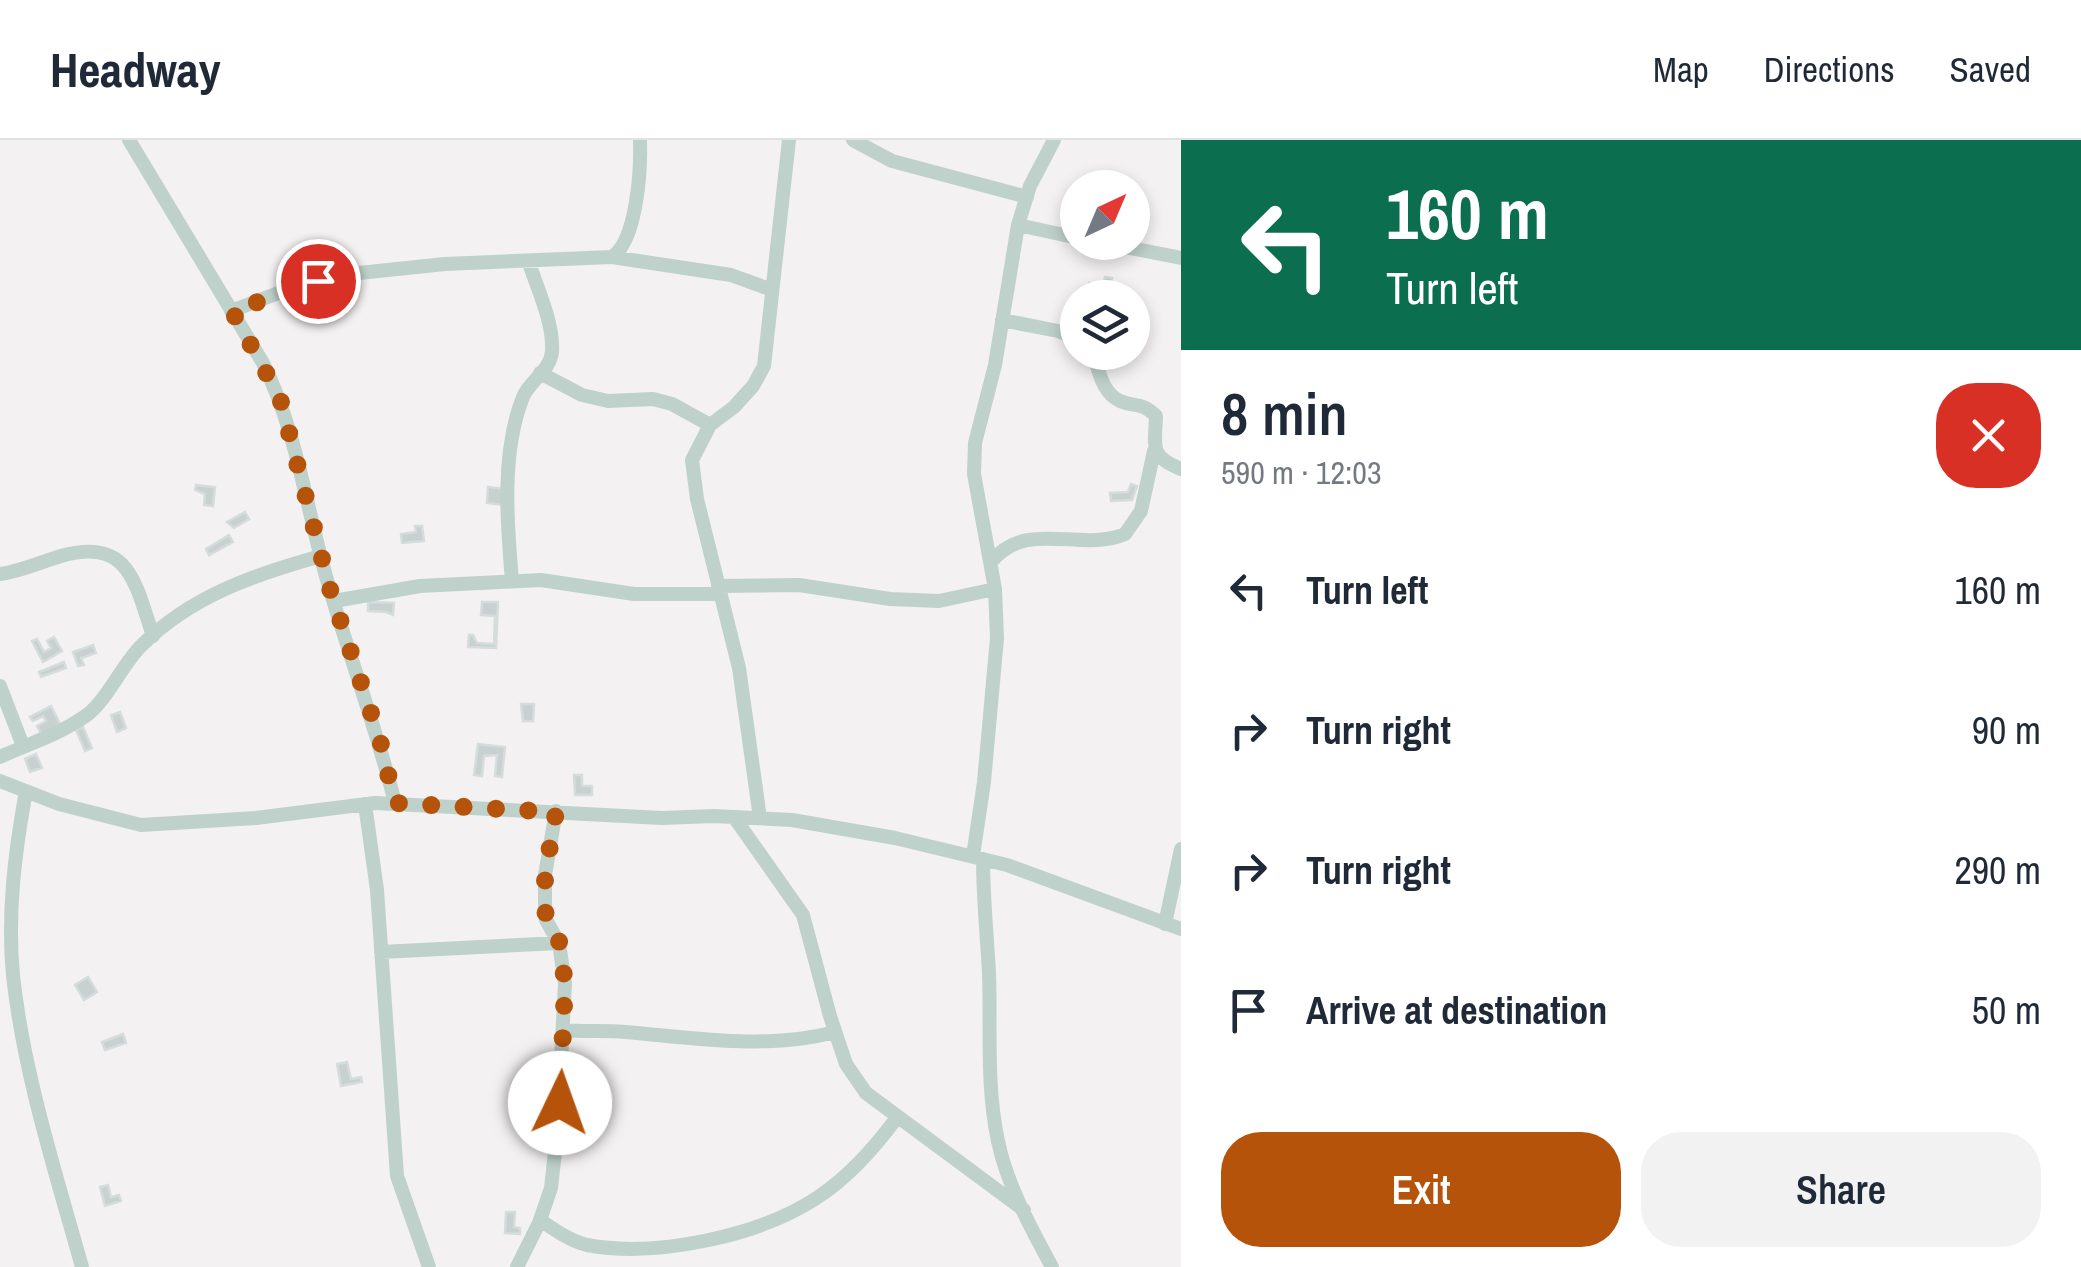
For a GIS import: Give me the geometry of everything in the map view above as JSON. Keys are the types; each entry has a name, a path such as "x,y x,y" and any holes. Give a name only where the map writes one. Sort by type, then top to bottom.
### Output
{"street":[{"path":"129,140 280,398 321,556 380,740 395,803"},
{"path":"612,258 623,248 632,220 640,140"},
{"path":"760,818 739,668 696,498 692,460 710,425 734,407 764,366 789,140"},
{"path":"853,140 892,161 1027,197"},
{"path":"1052,1267 1024,1210 998,1142 992,1100 988,971 978,858 997,638 995,590 974,458 1018,224 1054,140"},
{"path":"1018,224 1060,234"},
{"path":"1150,252 1181,258"},
{"path":"232,311 297,286 340,275 444,264 612,258 732,275 772,290"},
{"path":"512,580 508,528 511,450 524,396 549,365 552,348 530,263"},
{"path":"1002,320 1060,332"},
{"path":"991,562 1001,550 1037,537 1096,540 1125,534 1141,511 1154,451 1156,416 1145,406 1121,401 1108,392 1097,370"},
{"path":"540,373 582,395 608,401 653,399 672,404 710,425"},
{"path":"1154,451 1162,462 1181,470"},
{"path":"0,574 62,556 105,551 118,557 153,636"},
{"path":"0,757 89,715 142,645 225,587 321,556"},
{"path":"334,601 420,586 512,580 541,580 634,594 799,585 890,599 940,601 995,590"},
{"path":"0,686 23,746"},
{"path":"0,781 59,804 140,825 395,803 662,818 792,820 978,858 1181,929"},
{"path":"26,792 15,855 13,972 24,1048 82,1267"},
{"path":"366,804 397,1176 429,1267"},
{"path":"517,1267 551,1188 565,984 560,943 546,920 545,904 545,875 556,812"},
{"path":"734,817 804,916 846,1064 866,1093 896,1119 1024,1210"},
{"path":"1165,924 1181,848"},
{"path":"381,952 560,943"},
{"path":"563,1030 694,1040 796,1039 835,1032"},
{"path":"540,1220 583,1244 603,1247 658,1247 754,1228 818,1197 869,1154 896,1119"}],"building":[{"path":"1131,484 1137,486 1132,500 1111,501 1110,493 1128,492"},
{"path":"196,485 215,487 213,506 204,505 205,494 195,490"},
{"path":"488,487 505,489 504,505 487,503"},
{"path":"245,512 249,519 234,528 227,522"},
{"path":"415,526 422,526 424,541 402,543 401,534 416,532"},
{"path":"229,535 233,542 209,555 206,549"},
{"path":"368,602 394,603 393,615 368,611"},
{"path":"482,602 498,602 496,648 468,647 469,635 477,643 494,644 495,616 481,615"},
{"path":"54,637 62,651 43,662 32,641 37,639 44,652 51,648 47,641"},
{"path":"93,645 96,653 81,658 84,665 78,666 73,652"},
{"path":"64,662 66,668 41,677 39,672"},
{"path":"521,704 534,704 533,721 523,721"},
{"path":"51,706 60,724 41,734 37,726 46,721 43,716 33,721 30,717"},
{"path":"120,712 126,728 117,732 111,715"},
{"path":"83,727 92,748 85,751 76,730"},
{"path":"478,744 505,747 502,777 495,776 497,755 484,756 482,776 474,775"},
{"path":"36,754 42,768 30,772 25,759"},
{"path":"574,775 582,775 582,786 592,786 592,795 575,795"},
{"path":"88,977 97,992 84,1000 75,985"},
{"path":"123,1034 126,1043 105,1050 102,1042"},
{"path":"347,1062 351,1079 361,1077 362,1082 341,1086 337,1064"},
{"path":"108,1185 111,1197 119,1195 121,1201 105,1206 100,1187"},
{"path":"506,1212 515,1212 514,1227 520,1228 520,1234 505,1233"}],"route":[{"path":"318,281 232,311 280,398 330,589 380,740 395,803 556,812 545,875 545,904 546,920 560,943 565,984 560,1103"}]}
